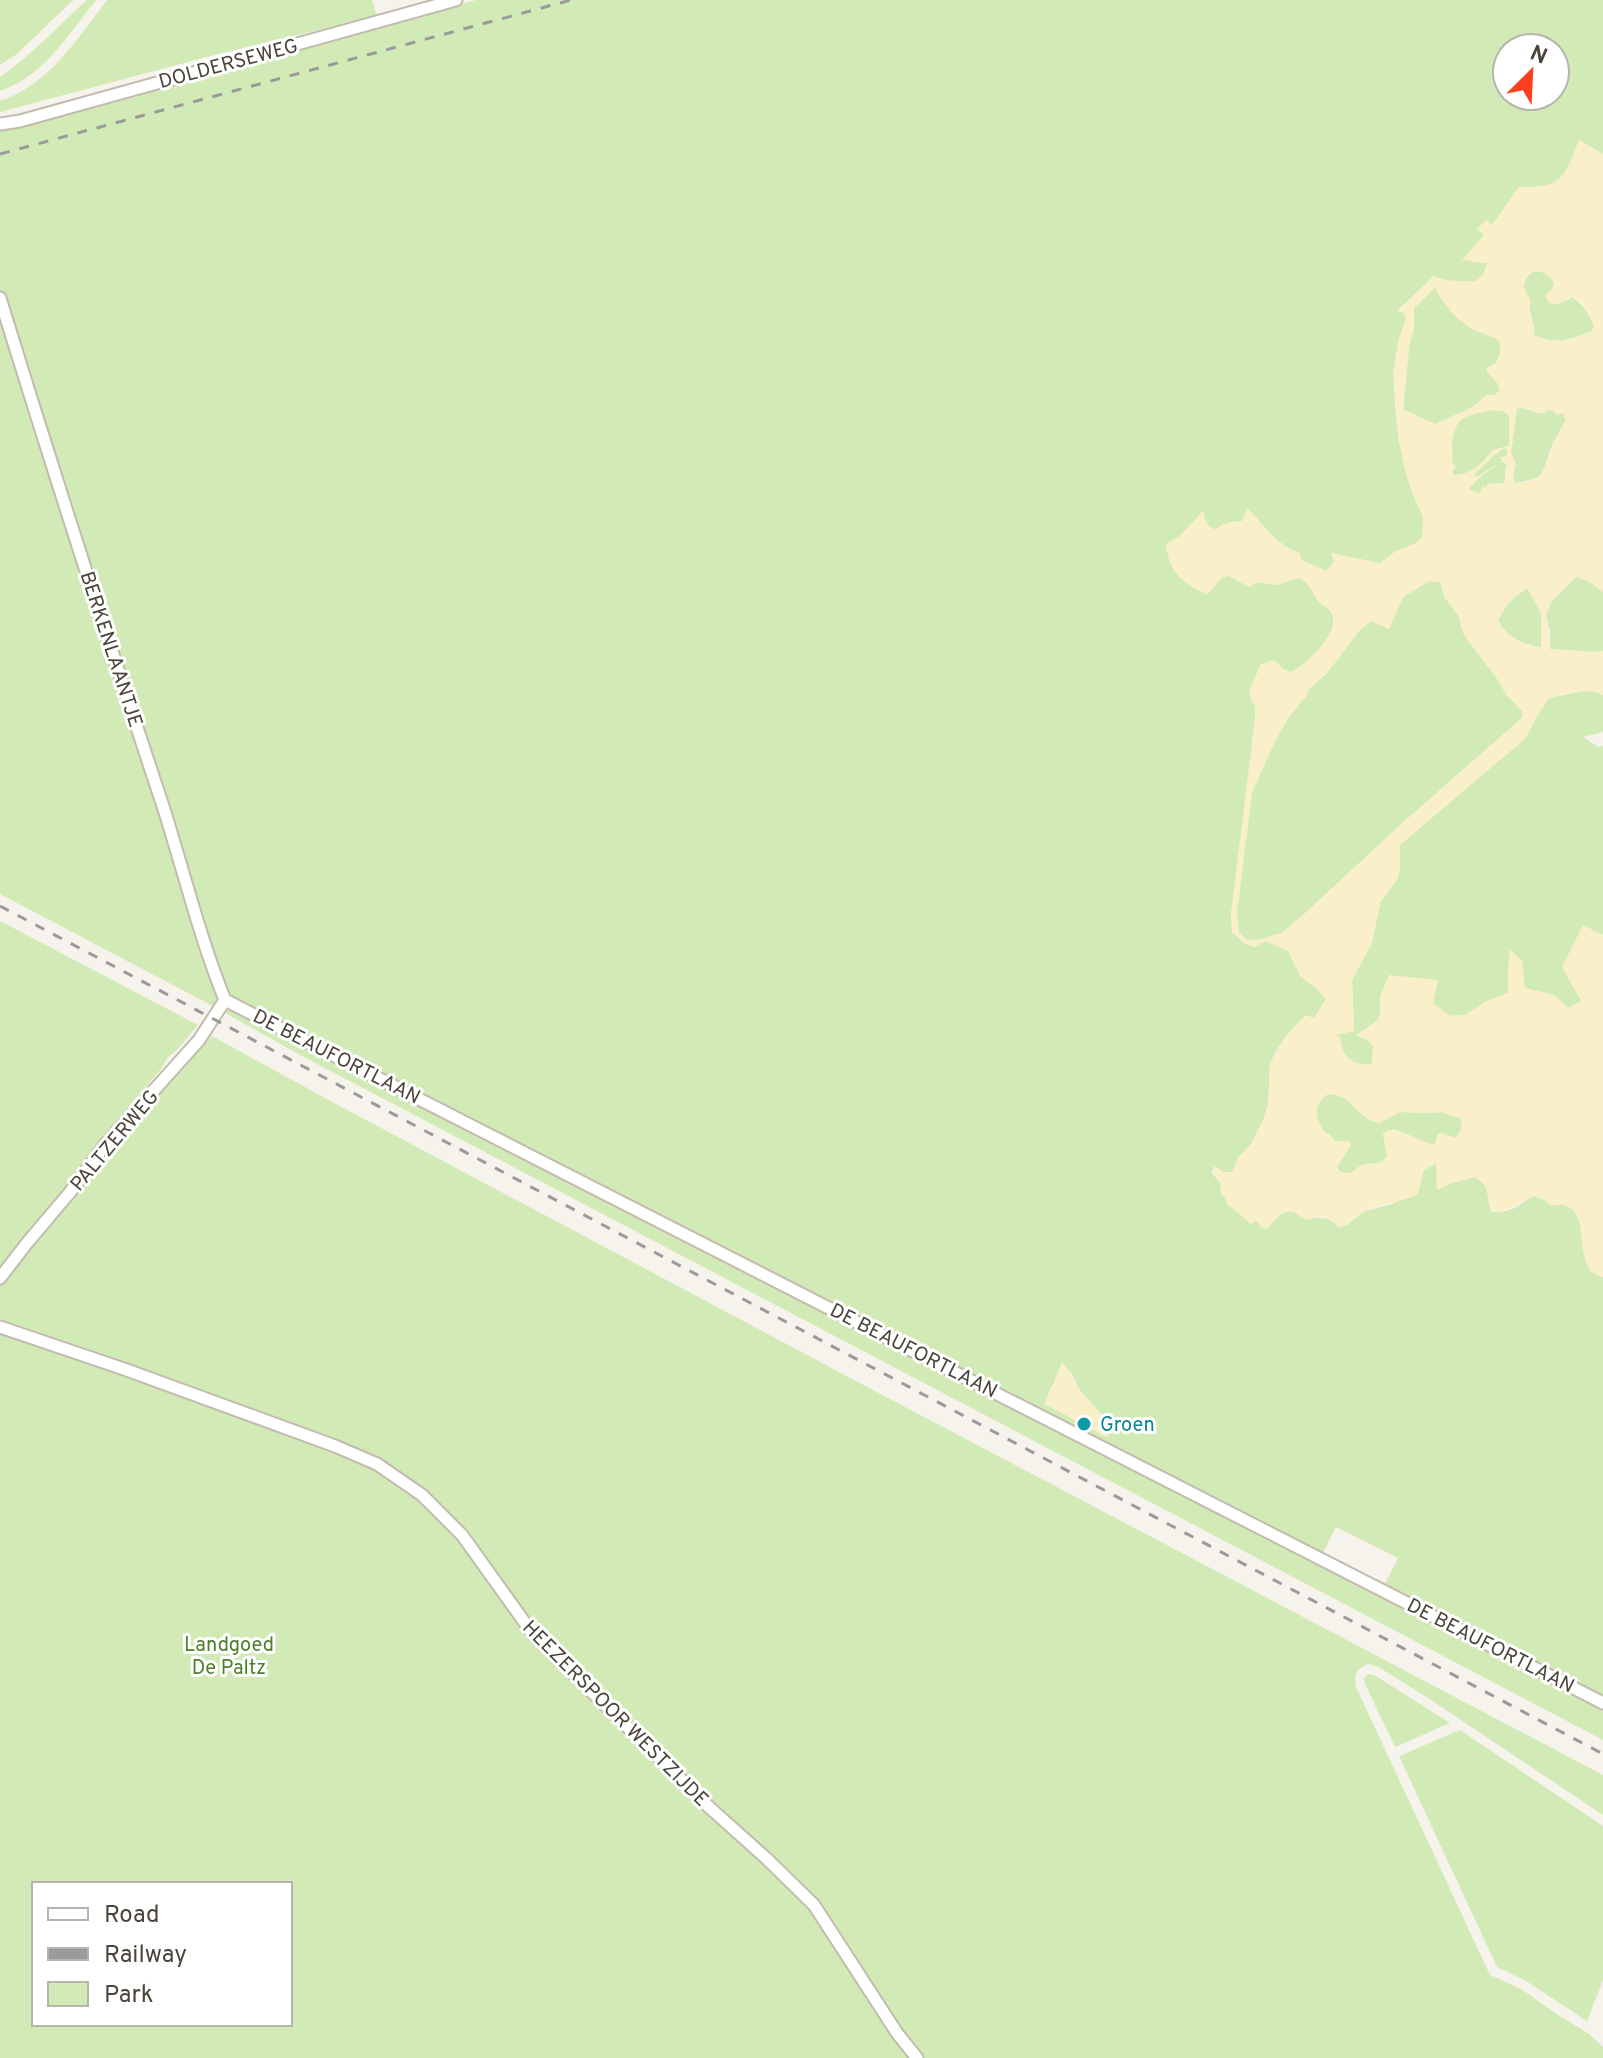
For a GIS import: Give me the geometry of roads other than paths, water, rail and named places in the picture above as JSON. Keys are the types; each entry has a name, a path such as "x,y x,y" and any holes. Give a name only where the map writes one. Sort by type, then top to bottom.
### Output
{"street":[{"name":"DOLDERSEWEG","path":"0,124 35,117 456,0"},
{"name":"BERKENLAANTJE","path":"0,298 225,1000"},
{"name":"PALTZERWEG","path":"0,1278 104,1146 199,1040 225,1000"},
{"name":"DE BEAUFORTLAAN","path":"225,1000 1603,1703"},
{"name":"HEEZERSPOOR WESTZIJDE","path":"0,1327 335,1446 377,1464 422,1495 462,1535 533,1634 688,1787 814,1905 897,2033 917,2058"}],"railway":[{"path":"0,154 571,0"},
{"path":"0,906 1603,1754"}],"place":[{"name":"Groen","path":"1084,1424"}],"park label":[{"name":"Landgoed De Paltz","path":"229,1656"}]}
